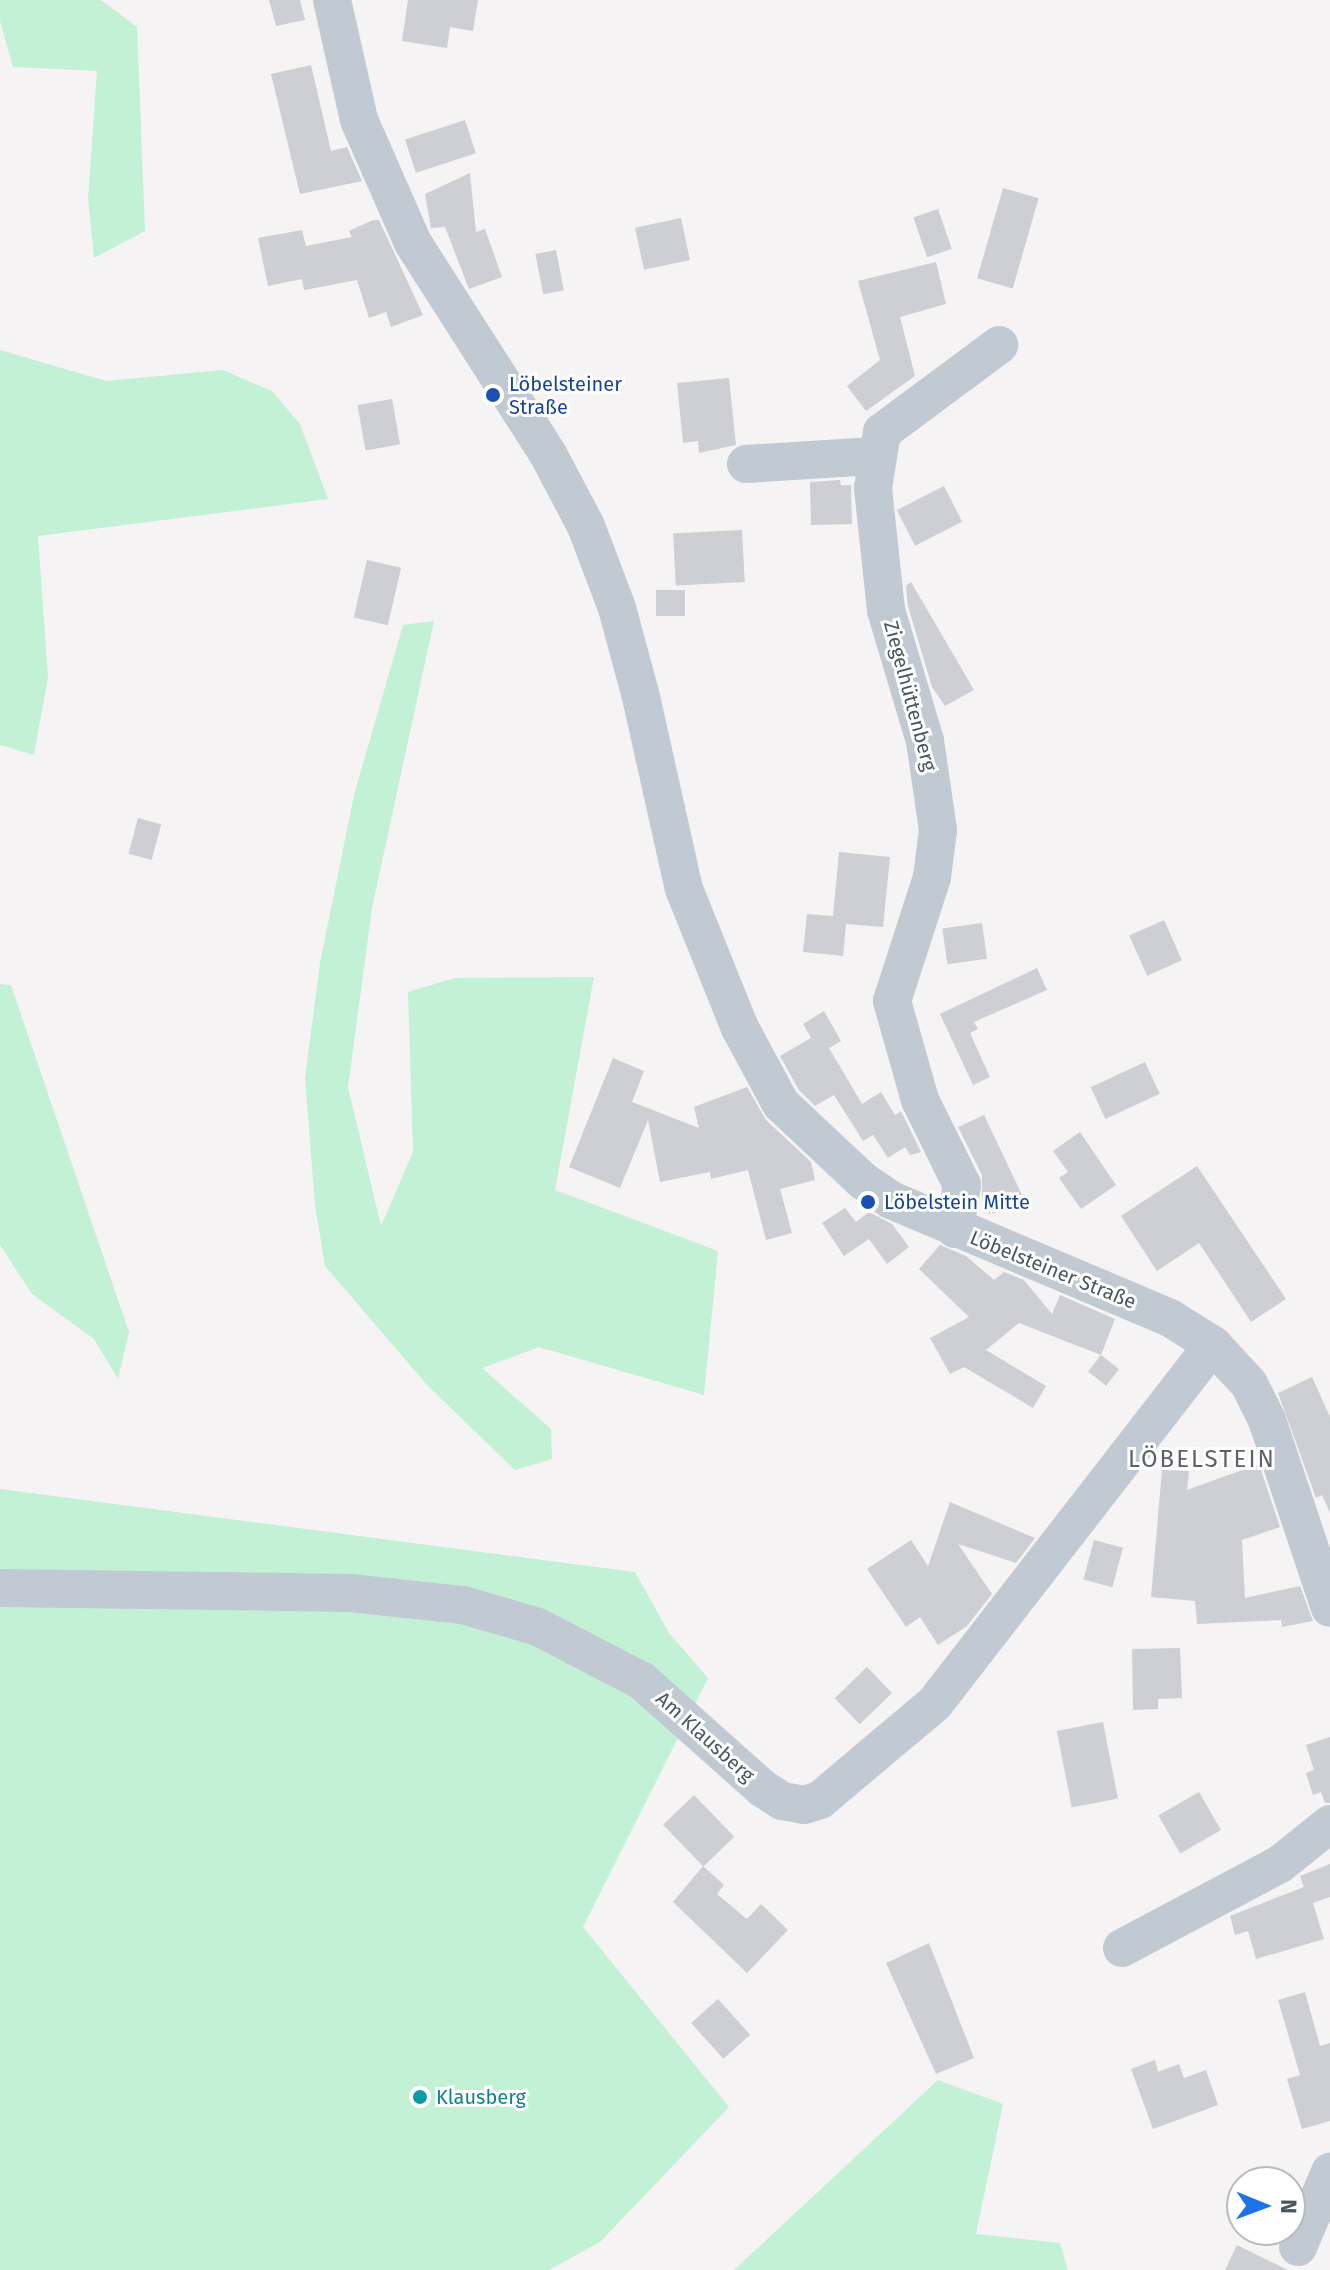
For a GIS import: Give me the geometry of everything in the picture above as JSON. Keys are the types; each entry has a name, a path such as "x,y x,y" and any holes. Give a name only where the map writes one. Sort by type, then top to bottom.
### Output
{"street":[{"name":"Löbelsteiner Straße","path":"332,0 359,120 400,217 548,454 586,526 633,667 684,889 758,1066 781,1104 863,1181 955,1229 1170,1318 1213,1345 1249,1384 1267,1420 1330,1608"},
{"path":"746,464 874,456 882,432 999,345"},
{"name":"Ziegelhüttenberg","path":"874,456 879,572 925,741 938,830 932,877 892,1001 920,1100 962,1185 955,1229"},
{"name":"Am Klausberg","path":"0,1588 350,1593 463,1605 538,1627 642,1681 762,1788 782,1801 804,1805 820,1800 935,1703 1213,1345"},
{"path":"1122,1948 1280,1864 1330,1824"},
{"path":"1298,2247 1330,2172"}],"green space":[{"path":"0,0 101,0 137,27 145,231 94,258 88,199 97,71 13,67 0,21"},
{"path":"0,350 106,381 223,370 272,391 300,424 328,499 38,536 48,677 34,755 0,745"},
{"path":"434,621 372,908 348,1087 381,1226 413,1152 408,992 455,978 594,977 555,1190 718,1251 704,1395 539,1347 482,1368 551,1429 552,1459 515,1470 428,1386 325,1266 315,1205 305,1078 320,963 354,795 403,625"},
{"path":"0,984 11,985 129,1332 118,1379 94,1339 32,1294 0,1245"},
{"path":"0,1489 635,1572 669,1633 708,1678 583,1927 729,2107 600,2242 549,2270 0,2270"},
{"path":"938,2080 1003,2104 976,2234 1060,2243 1068,2270 734,2270"}],"building":[{"path":"269,0 300,0 305,20 276,26"},
{"path":"408,0 478,0 473,31 450,27 447,48 402,41"},
{"path":"311,65 331,151 347,147 362,181 300,194 271,74"},
{"path":"465,120 476,153 416,173 405,139"},
{"path":"470,173 476,232 485,229 502,277 469,289 445,227 431,228 425,194"},
{"path":"1003,188 1039,198 1013,289 977,278"},
{"path":"938,209 952,249 927,257 913,217"},
{"path":"681,218 690,260 644,270 635,228"},
{"path":"379,220 423,315 391,327 386,312 369,318 357,280 304,290 302,279 268,286 258,238 302,230 306,246 352,237 349,231"},
{"path":"556,250 564,290 543,294 535,254"},
{"path":"936,262 946,304 900,317 915,376 866,411 847,386 880,360 858,281"},
{"path":"729,378 736,445 699,453 698,441 683,443 677,383"},
{"path":"392,399 400,444 366,450 358,405"},
{"path":"840,480 841,485 851,485 852,524 811,525 810,482"},
{"path":"944,486 962,522 915,546 897,510"},
{"path":"742,530 745,582 676,586 673,534"},
{"path":"367,560 401,568 388,625 354,617"},
{"path":"911,582 974,690 945,706 932,687 908,606 906,586"},
{"path":"656,590 685,590 685,616 656,616"},
{"path":"138,818 161,824 152,860 128,854"},
{"path":"839,852 890,857 883,927 846,924 843,956 803,952 807,914 833,916"},
{"path":"1164,920 1182,960 1147,976 1129,935"},
{"path":"982,923 987,959 947,964 942,929"},
{"path":"1037,968 1047,990 974,1022 978,1029 970,1033 990,1077 973,1085 940,1014"},
{"path":"824,1011 841,1041 829,1048 862,1104 881,1092 895,1115 901,1111 921,1152 910,1155 905,1147 888,1158 873,1135 863,1141 834,1095 815,1106 799,1090 780,1056 811,1038 803,1024"},
{"path":"613,1058 644,1071 632,1102 699,1128 694,1107 747,1087 766,1120 811,1162 815,1180 780,1189 792,1233 766,1240 748,1170 711,1179 710,1172 660,1182 648,1120 620,1188 569,1167"},
{"path":"1145,1062 1160,1094 1105,1119 1091,1087"},
{"path":"984,1115 1024,1199 990,1215 982,1200 982,1175 958,1127"},
{"path":"1080,1132 1116,1185 1081,1209 1059,1178 1068,1172 1053,1151"},
{"path":"1197,1166 1286,1299 1251,1322 1199,1243 1157,1271 1121,1216"},
{"path":"845,1208 856,1222 869,1212 892,1224 909,1247 887,1264 869,1239 844,1256 822,1223"},
{"path":"940,1245 966,1256 994,1280 1004,1272 1024,1280 1052,1314 1060,1295 1115,1319 1101,1355 1019,1323 986,1350 1046,1386 1033,1408 964,1367 950,1374 930,1338 969,1317 919,1269"},
{"path":"1101,1355 1119,1369 1106,1386 1088,1372"},
{"path":"1312,1377 1330,1417 1330,1513 1322,1495 1316,1498 1278,1393"},
{"path":"1259,1464 1280,1527 1242,1540 1245,1598 1300,1586 1313,1621 1282,1627 1281,1620 1197,1624 1195,1601 1151,1597 1162,1470 1189,1471 1187,1490"},
{"path":"950,1502 1035,1538 1016,1563 958,1544 992,1594 967,1626 938,1645 920,1617 906,1627 867,1569 911,1540 928,1566"},
{"path":"1094,1540 1123,1548 1112,1587 1083,1580"},
{"path":"1180,1648 1182,1698 1158,1699 1158,1709 1133,1710 1132,1649"},
{"path":"867,1667 892,1693 860,1724 835,1698"},
{"path":"1103,1722 1118,1799 1072,1808 1057,1731"},
{"path":"1330,1737 1330,1803 1325,1803 1321,1792 1313,1795 1306,1773 1314,1770 1306,1745"},
{"path":"1199,1792 1221,1830 1180,1854 1158,1816"},
{"path":"694,1795 734,1837 703,1867 663,1825"},
{"path":"1330,1864 1330,1897 1313,1903 1324,1939 1256,1959 1248,1931 1235,1935 1230,1916 1304,1887 1300,1876"},
{"path":"703,1866 724,1885 717,1894 747,1919 761,1904 788,1930 747,1973 673,1902"},
{"path":"929,1943 974,2058 936,2074 886,1963"},
{"path":"1305,1992 1320,2046 1330,2043 1330,2121 1302,2129 1287,2079 1300,2075 1278,2000"},
{"path":"718,1999 750,2035 723,2059 691,2023"},
{"path":"1155,2060 1158,2072 1179,2064 1184,2078 1206,2070 1218,2105 1153,2129 1131,2069"},
{"path":"1239,2246 1288,2270 1225,2270"}],"place":[{"name":"Löbelsteiner Straße","path":"493,395"},
{"name":"Löbelstein Mitte","path":"868,1202"},
{"name":"Klausberg","path":"420,2097"}],"district":[{"name":"LÖBELSTEIN","path":"1202,1460"}]}
